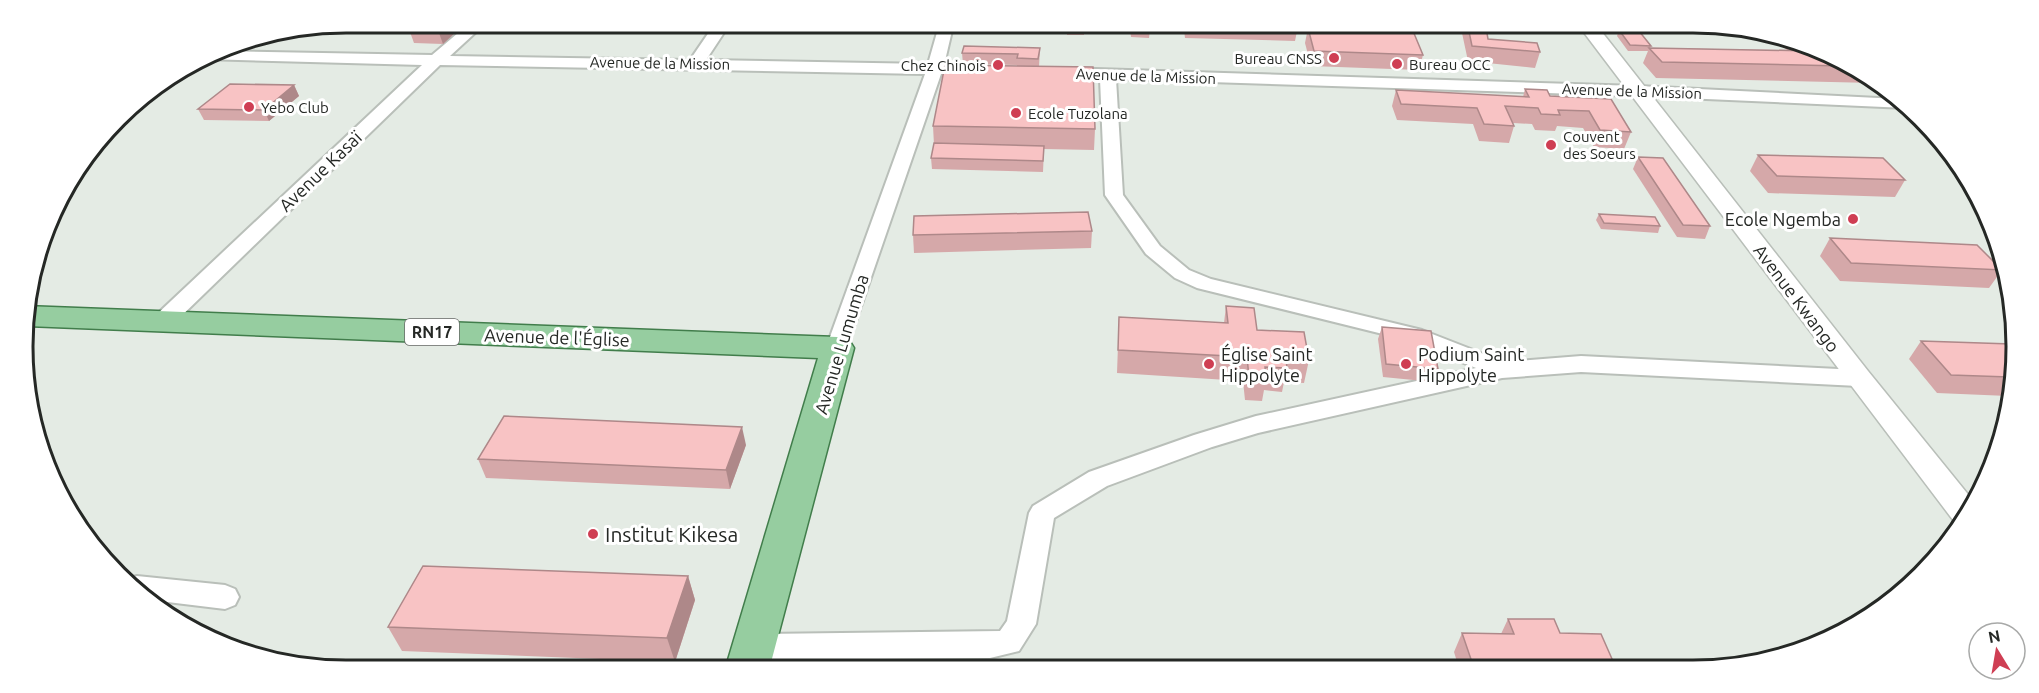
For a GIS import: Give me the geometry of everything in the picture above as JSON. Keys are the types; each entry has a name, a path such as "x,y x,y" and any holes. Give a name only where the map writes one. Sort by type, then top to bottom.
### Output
{"main road":[{"name":"Avenue de l'Église","path":"35,316 837,348"},
{"name":"Avenue Lumumba","path":"750,658 837,348"}],"street":[{"name":"Avenue Kasaï","path":"163,321 436,60 467,33"},
{"path":"696,63 716,33"},
{"name":"Avenue Lumumba","path":"837,348 935,69 944,33"},
{"name":"Avenue Kwango","path":"1593,33 1858,378 1961,508"},
{"name":"Avenue de la Mission","path":"229,56 696,63 992,71"},
{"name":"Avenue de la Mission","path":"1050,73 1638,91 1890,103"},
{"path":"1108,74 1114,195 1153,250 1182,274 1204,284 1414,335 1502,370"},
{"path":"750,658 990,645 1009,642 1021,624 1042,513 1098,479 1203,441 1256,425 1502,370 1581,364 1858,378"},
{"path":"148,588 225,597"}],"building":[{"path":"1309,33 1414,33 1423,55 1314,51"},
{"path":"1469,33 1487,33 1488,39 1537,43 1540,52 1472,46"},
{"path":"1621,33 1641,33 1651,46 1630,45"},
{"path":"964,46 1040,48 1038,59 1017,58 1018,54 962,53"},
{"path":"1649,48 1795,51 1832,66 1662,62"},
{"path":"945,65 1093,67 1095,129 933,126"},
{"path":"230,84 294,85 264,110 198,109"},
{"path":"1525,89 1547,90 1550,96 1611,99 1631,132 1600,130 1589,111 1558,110 1560,115 1541,114 1538,108 1505,106 1514,126 1484,124 1477,108 1401,104 1396,90 1529,97"},
{"path":"934,143 1044,146 1043,161 931,158"},
{"path":"1758,155 1883,158 1905,180 1777,176"},
{"path":"1638,157 1663,158 1710,226 1683,225"},
{"path":"1088,212 1092,231 913,235 914,216"},
{"path":"1599,214 1655,217 1660,226 1604,223"},
{"path":"1830,238 1977,245 1994,262 1996,270 1851,263"},
{"path":"1226,306 1254,308 1257,330 1304,332 1309,360 1286,359 1287,368 1265,367 1266,378 1249,377 1247,357 1118,350 1119,317 1228,323"},
{"path":"1382,327 1431,331 1438,369 1386,364"},
{"path":"1921,341 2006,344 2004,377 1951,375"},
{"path":"504,416 742,427 726,470 478,459"},
{"path":"423,566 688,576 667,638 388,627"},
{"path":"1508,619 1554,619 1560,633 1601,634 1612,660 1471,660 1462,633 1514,634"}],"place":[{"name":"Bureau CNSS","path":"1334,58"},
{"name":"Bureau OCC","path":"1397,64"},
{"name":"Chez Chinois","path":"998,65"},
{"name":"Yebo Club","path":"249,107"},
{"name":"Ecole Tuzolana","path":"1016,113"},
{"name":"Couvent des Soeurs","path":"1551,145"},
{"name":"Ecole Ngemba","path":"1853,219"},
{"name":"Église Saint Hippolyte","path":"1209,364"},
{"name":"Podium Saint Hippolyte","path":"1406,364"},
{"name":"Institut Kikesa","path":"593,534"}]}
